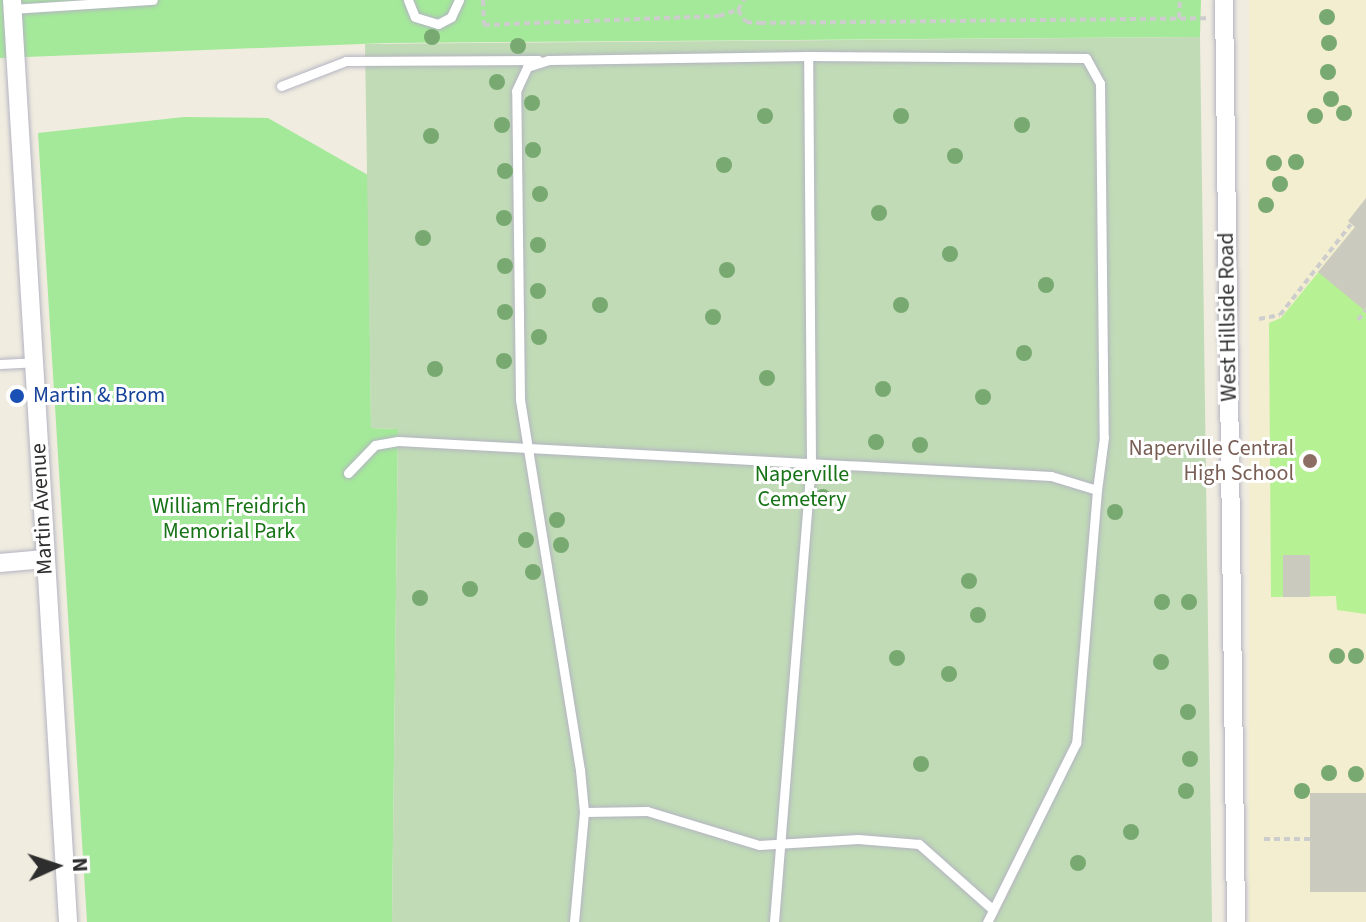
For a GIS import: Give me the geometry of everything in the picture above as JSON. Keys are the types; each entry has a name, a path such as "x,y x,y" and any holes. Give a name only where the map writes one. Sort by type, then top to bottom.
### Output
{"street":[{"name":"West Hillside Road","path":"1224,0 1236,922"},
{"name":"Martin Avenue","path":"12,5 8,71 34,362 68,922"},
{"path":"0,563 45,559"}],"lane":[{"path":"12,5 153,0"},
{"path":"408,0 415,17 438,24 451,17 459,0"},
{"path":"281,86 346,61 1079,55 1094,64 1100,83 1104,437 1076,743 990,907 987,922"},
{"path":"774,922 811,462 808,56"},
{"path":"549,60 527,67 516,91 524,447 559,621 584,812 574,922"},
{"path":"0,364 34,362"},
{"path":"348,473 375,445 398,441 1051,476 1097,490"},
{"path":"584,812 647,811 779,846 858,839 919,844 990,907"}],"path":[{"path":"483,0 484,25 738,10"},
{"path":"738,10 744,0"},
{"path":"1179,18 1180,0"},
{"path":"738,10 746,22 760,23 1204,18"},
{"path":"1259,319 1280,315 1351,224"},
{"path":"1358,320 1366,310"},
{"path":"1264,839 1311,839"}],"shaded area":[{"name":"Naperville Central High School","path":"1249,0 1366,0 1366,922 1249,922"}],"green space":[{"path":"0,0 1201,0 1200,37 386,43 0,58"},
{"name":"Naperville Cemetery","path":"1200,37 1212,922 392,922 398,429 371,428 365,44"},
{"name":"William Freidrich Memorial Park","path":"184,117 268,118 368,175 371,428 398,429 392,922 87,922 38,133"},
{"path":"1366,214 1366,614 1337,610 1336,596 1271,597 1269,323 1281,318"}],"building":[{"path":"1366,198 1364,310 1318,272 1355,227 1348,221"},
{"path":"1283,555 1310,555 1310,597 1283,597"},
{"path":"1310,793 1366,793 1366,892 1310,892"}],"place":[{"name":"Martin & Brom","path":"17,396"},
{"name":"Naperville Central High School","path":"1310,461"}]}
